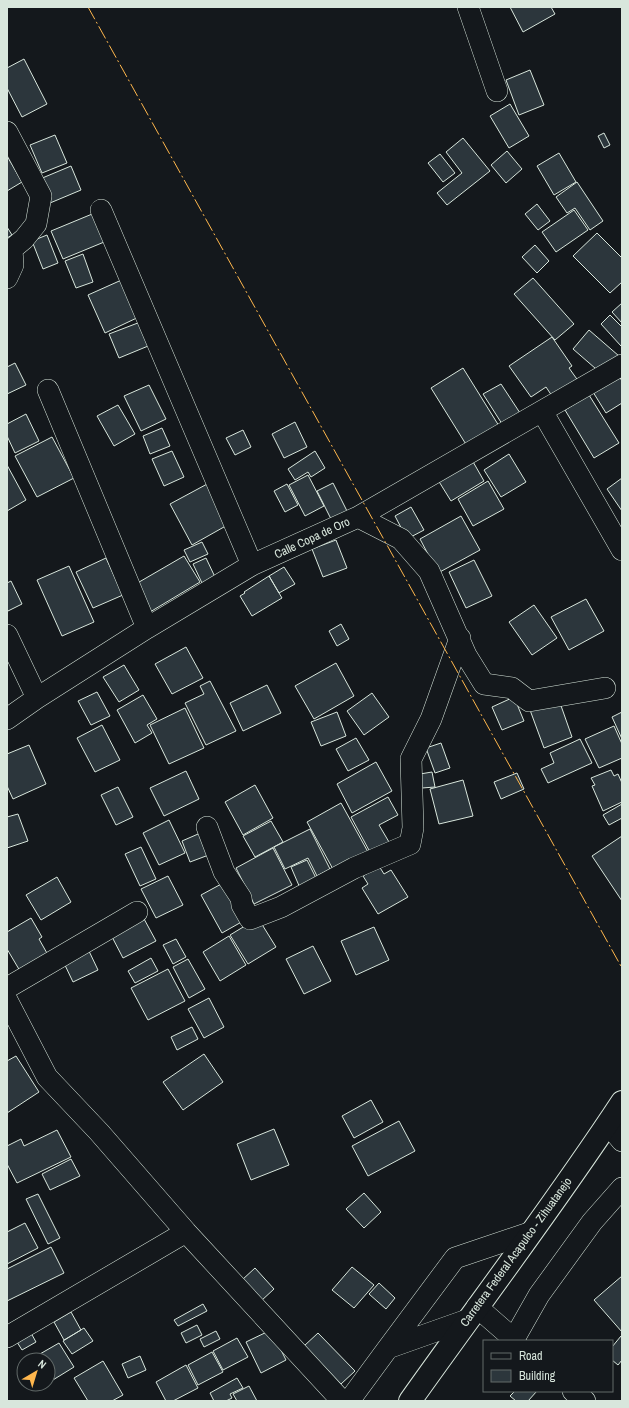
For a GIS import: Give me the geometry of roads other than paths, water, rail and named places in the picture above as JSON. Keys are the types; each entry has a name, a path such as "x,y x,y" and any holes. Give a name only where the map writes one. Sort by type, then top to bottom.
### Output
{"main road":[{"name":"Carretera Federal Acapulco - Zihuatanejo","path":"410,1401 472,1313 532,1232 622,1102"}],"street":[{"path":"468,7 497,91"},
{"path":"7,132 41,196 36,224 24,239 12,249 13,265 7,278"},
{"path":"101,210 252,565"},
{"name":"Calle Copa de Oro","path":"7,719 37,698 147,628 252,565 358,517 622,365"},
{"path":"48,390 147,628"},
{"path":"542,411 622,550"},
{"path":"358,517 401,539 429,571 460,638 466,655 484,684 512,688 529,701 605,688"},
{"path":"7,635 37,698"},
{"path":"207,827 224,872 241,898 242,905 250,919 281,907 354,868 410,844 413,828 411,759 431,719 460,638"},
{"path":"7,988 137,912"},
{"path":"7,1000 47,1077 99,1132 186,1232 342,1401"},
{"path":"608,1124 622,1141"},
{"path":"388,1348 472,1313 515,1340 539,1296 587,1228 622,1188"},
{"path":"9,1332 186,1232"},
{"path":"349,1401 455,1258 532,1232"},
{"path":"574,1392 585,1401"}]}
